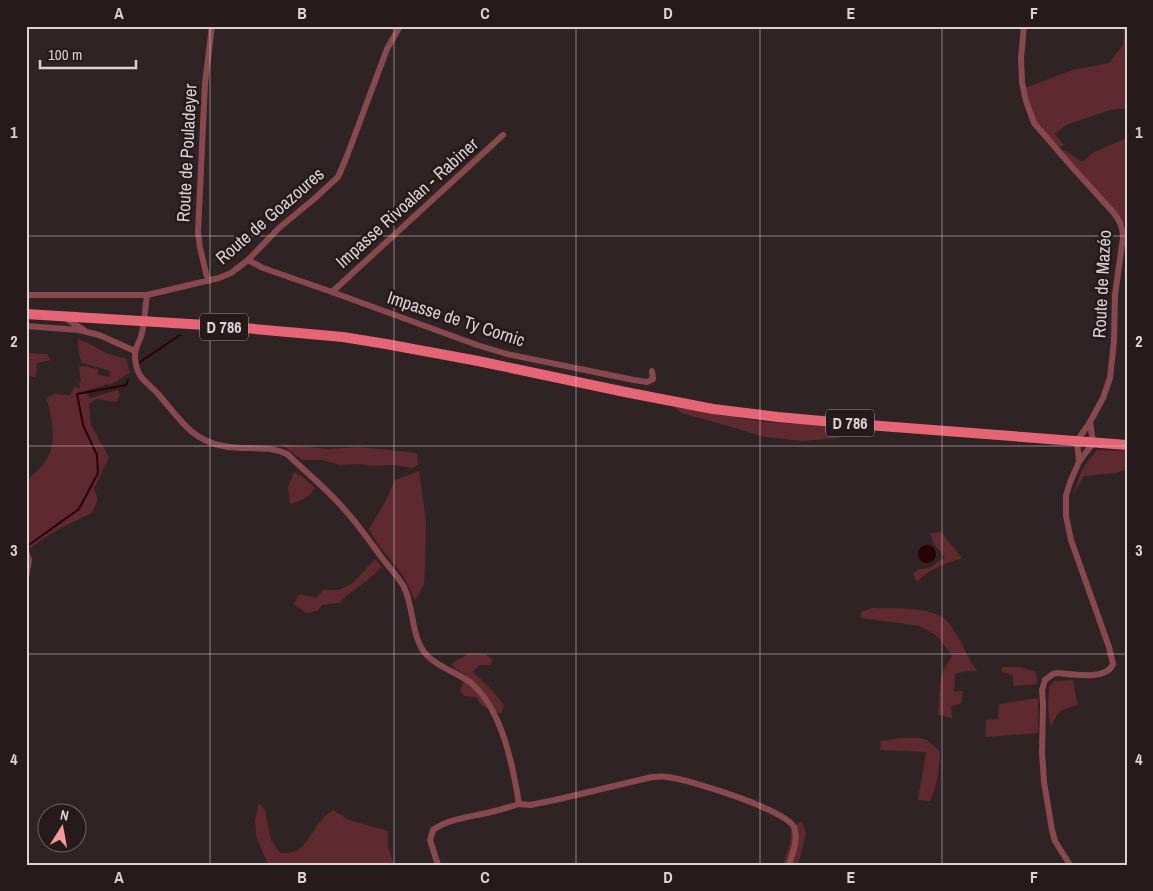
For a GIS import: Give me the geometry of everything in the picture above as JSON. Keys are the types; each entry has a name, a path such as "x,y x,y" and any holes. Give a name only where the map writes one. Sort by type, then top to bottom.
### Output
{"main road":[{"name":"D 786","path":"26,314 242,328 343,337 478,361 681,403 778,417 1127,444"}],"street":[{"name":"Route de Pouladeyer","path":"208,281 198,232 205,83 212,26"},
{"name":"Route de Goazoures","path":"26,295 147,295 226,276 248,260 279,228 314,200 338,177 387,49 400,26"},
{"name":"Route de Mazéo","path":"1024,26 1021,58 1022,82 1034,123 1113,212 1121,223 1122,228 1123,237 1114,295 1114,341 1110,378 1103,398 1078,441"},
{"name":"Impasse Rivoalan - Rabiner","path":"332,292 503,135"},
{"name":"Impasse de Ty Cornic","path":"248,260 263,268 469,343 507,354 647,382 653,379 652,371"},
{"path":"147,295 142,335 135,351 136,365 142,380 157,392 179,420 192,432 208,442 230,448 270,449 287,454 344,508 401,582 408,600 417,638 426,654 441,666 473,684 492,709 501,728 515,783 518,804"},
{"path":"62,316 85,331"},
{"path":"26,326 85,331 135,351"},
{"path":"1070,865 1055,841 1044,782 1042,752 1043,683 1049,676 1057,673 1092,675 1106,672 1112,668 1113,662 1067,526 1066,516 1066,495 1070,480 1079,462 1093,442 1090,422"},
{"path":"1078,441 1079,462"},
{"path":"26,551 29,560 26,576"},
{"path":"438,865 430,840 433,830 445,824 518,804 530,805 555,800 652,777 668,777 703,785 772,812 790,822 794,828 796,838 789,865"}],"shaded area":[{"path":"1124,26 1127,26 1127,108 1110,110 1066,125 1055,134 1064,145 1060,148 1035,121 1025,88 1072,70 1109,63 1123,45"},
{"path":"1127,138 1127,225 1116,220 1089,190 1083,175 1063,152 1065,150 1082,162 1094,152"},
{"path":"78,339 106,353 126,359 130,372 109,385 83,392 91,398 118,390 120,394 116,402 97,399 89,404 91,425 109,457 94,489 98,499 92,513 52,533 30,549 26,539 26,482 47,459 53,437 52,420 46,398 55,394 70,395 75,386 80,389 79,367 82,366 98,369 98,375 109,377 110,372 107,370 82,363 79,355"},
{"path":"26,352 47,354 51,360 37,363 36,377 29,376 26,373"},
{"path":"674,407 764,422 815,425 840,429 840,438 802,441 765,437 681,413"},
{"path":"281,444 328,449 360,447 417,453 418,465 412,468 394,465 339,465 324,460 302,460"},
{"path":"1097,450 1127,451 1127,469 1117,473 1084,476 1073,496 1082,469"},
{"path":"419,471 426,521 425,568 424,585 415,600 404,577 377,543 369,529 395,480"},
{"path":"294,472 315,488 304,499 290,504 288,487"},
{"path":"941,532 962,558 932,570 917,582 913,574 917,570 931,567 945,557 934,544 930,533"},
{"path":"927,545 933,548 936,554 933,560 927,563 921,560 918,554 921,548"},
{"path":"375,559 382,567 339,603 322,605 317,611 306,613 293,604 300,594 316,598 323,590 339,590 353,583"},
{"path":"872,608 901,608 931,612 940,616 951,626 977,671 955,674 954,692 963,691 961,703 951,707 952,718 938,715 941,675 952,656 937,636 920,626 861,618 861,612"},
{"path":"469,653 485,654 493,660 490,665 479,665 473,672 493,691 504,705 501,714 482,706 476,697 464,696 460,691 466,675 451,664"},
{"path":"1002,667 1019,667 1036,672 1037,684 1014,686 1012,675 1002,672"},
{"path":"1073,680 1078,705 1061,711 1051,727 1048,710 1049,687 1054,681"},
{"path":"1038,698 1038,733 985,737 986,720 998,719 999,704"},
{"path":"899,738 927,740 940,751 938,777 930,801 918,800 926,752 880,750 881,741"},
{"path":"259,803 265,810 271,840 280,853 295,851 301,847 323,818 333,810 349,820 388,831 388,847 394,865 268,865 256,835 255,820"},
{"path":"802,821 806,834 798,865 783,865 791,839 791,828"}],"waterway":[{"path":"138,365 180,335"},
{"path":"26,547 79,509 98,473 97,455 83,425 77,394 126,385 128,380"}]}
